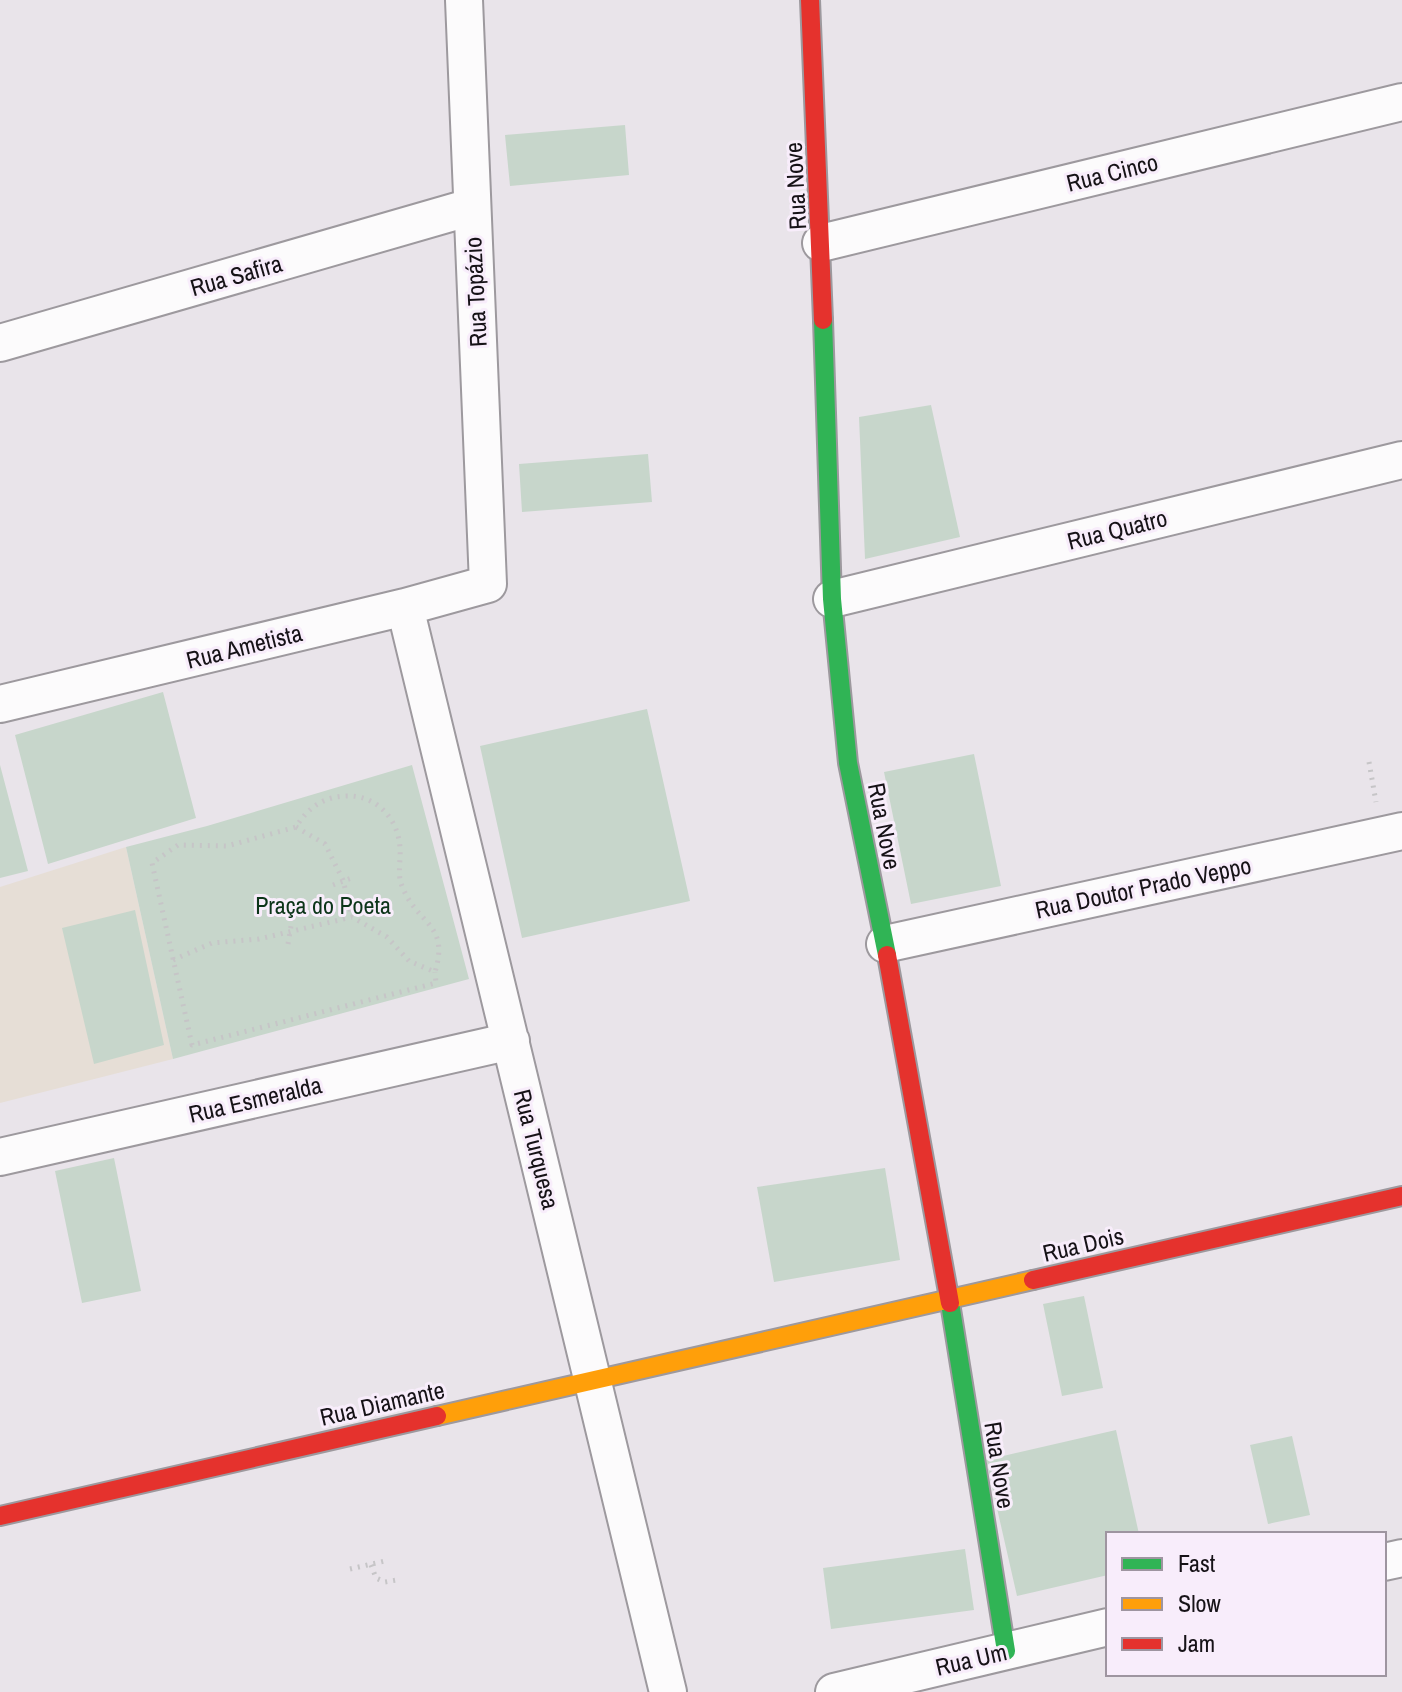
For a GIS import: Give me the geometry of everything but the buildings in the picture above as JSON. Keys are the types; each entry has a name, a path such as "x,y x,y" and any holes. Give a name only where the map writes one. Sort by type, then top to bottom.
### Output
{"street":[{"name":"Rua Topázio","path":"464,0 488,584"},
{"name":"Rua Nove","path":"810,0 832,599 848,763 885,944 949,1299 1006,1651"},
{"name":"Rua Cinco","path":"821,243 1402,102"},
{"name":"Rua Safira","path":"0,343 471,207"},
{"name":"Rua Quatro","path":"832,599 1402,460"},
{"name":"Rua Ametista","path":"0,704 405,607 488,584"},
{"name":"Rua Turquesa","path":"405,607 668,1692"},
{"name":"Rua Doutor Prado Veppo","path":"885,944 1402,831"},
{"name":"Rua Esmeralda","path":"0,1157 511,1041"},
{"name":"Rua Dois","path":"775,1338 1402,1196"},
{"name":"Rua Diamante","path":"0,1516 775,1338"},
{"name":"Rua Um","path":"834,1692 1106,1627"}],"path":[{"path":"1369,762 1376,802"},
{"path":"360,795 387,811 400,845 400,883 414,908 435,931 441,951 435,972 436,983 192,1045 152,863 178,845 227,846 296,827 306,811 335,796 360,795"},
{"path":"296,827 325,844 343,880 352,917"},
{"path":"333,885 354,877"},
{"path":"173,960 212,943 259,939 352,917 387,937 409,961 435,972"},
{"path":"288,944 292,920"},
{"path":"350,1569 385,1561"},
{"path":"371,1565 376,1578 385,1582 397,1580"}],"shaded area":[{"path":"126,847 173,1059 0,1103 0,887"}],"green space":[{"path":"625,125 629,175 510,186 505,135"},
{"path":"931,405 960,537 865,559 859,417"},
{"path":"648,454 652,502 522,512 519,464"},
{"path":"163,692 196,818 48,864 15,735"},
{"path":"647,709 690,901 522,938 480,746"},
{"path":"974,754 1001,886 911,904 884,772"},
{"path":"0,765 28,871 0,878"},
{"name":"Praça do Poeta","path":"412,765 469,979 173,1059 126,847"},
{"path":"135,910 164,1045 94,1064 62,928"},
{"path":"114,1158 141,1291 82,1303 55,1171"},
{"path":"885,1168 900,1260 774,1282 757,1187"},
{"path":"1084,1296 1103,1388 1062,1396 1043,1304"},
{"path":"1116,1430 1139,1532 1106,1532 1106,1575 1017,1596 986,1460"},
{"path":"1292,1436 1310,1515 1268,1524 1250,1445"},
{"path":"965,1549 974,1610 831,1629 823,1568"}],"traffic: fast":[{"path":"823,320 832,599 848,763 887,955"},
{"path":"950,1303 1006,1651"}],"traffic: slow":[{"path":"437,1416 1033,1280"}],"traffic: jam":[{"path":"810,0 823,320"},
{"path":"887,955 950,1303"},
{"path":"1033,1280 1402,1196"},
{"path":"0,1516 437,1416"}]}
